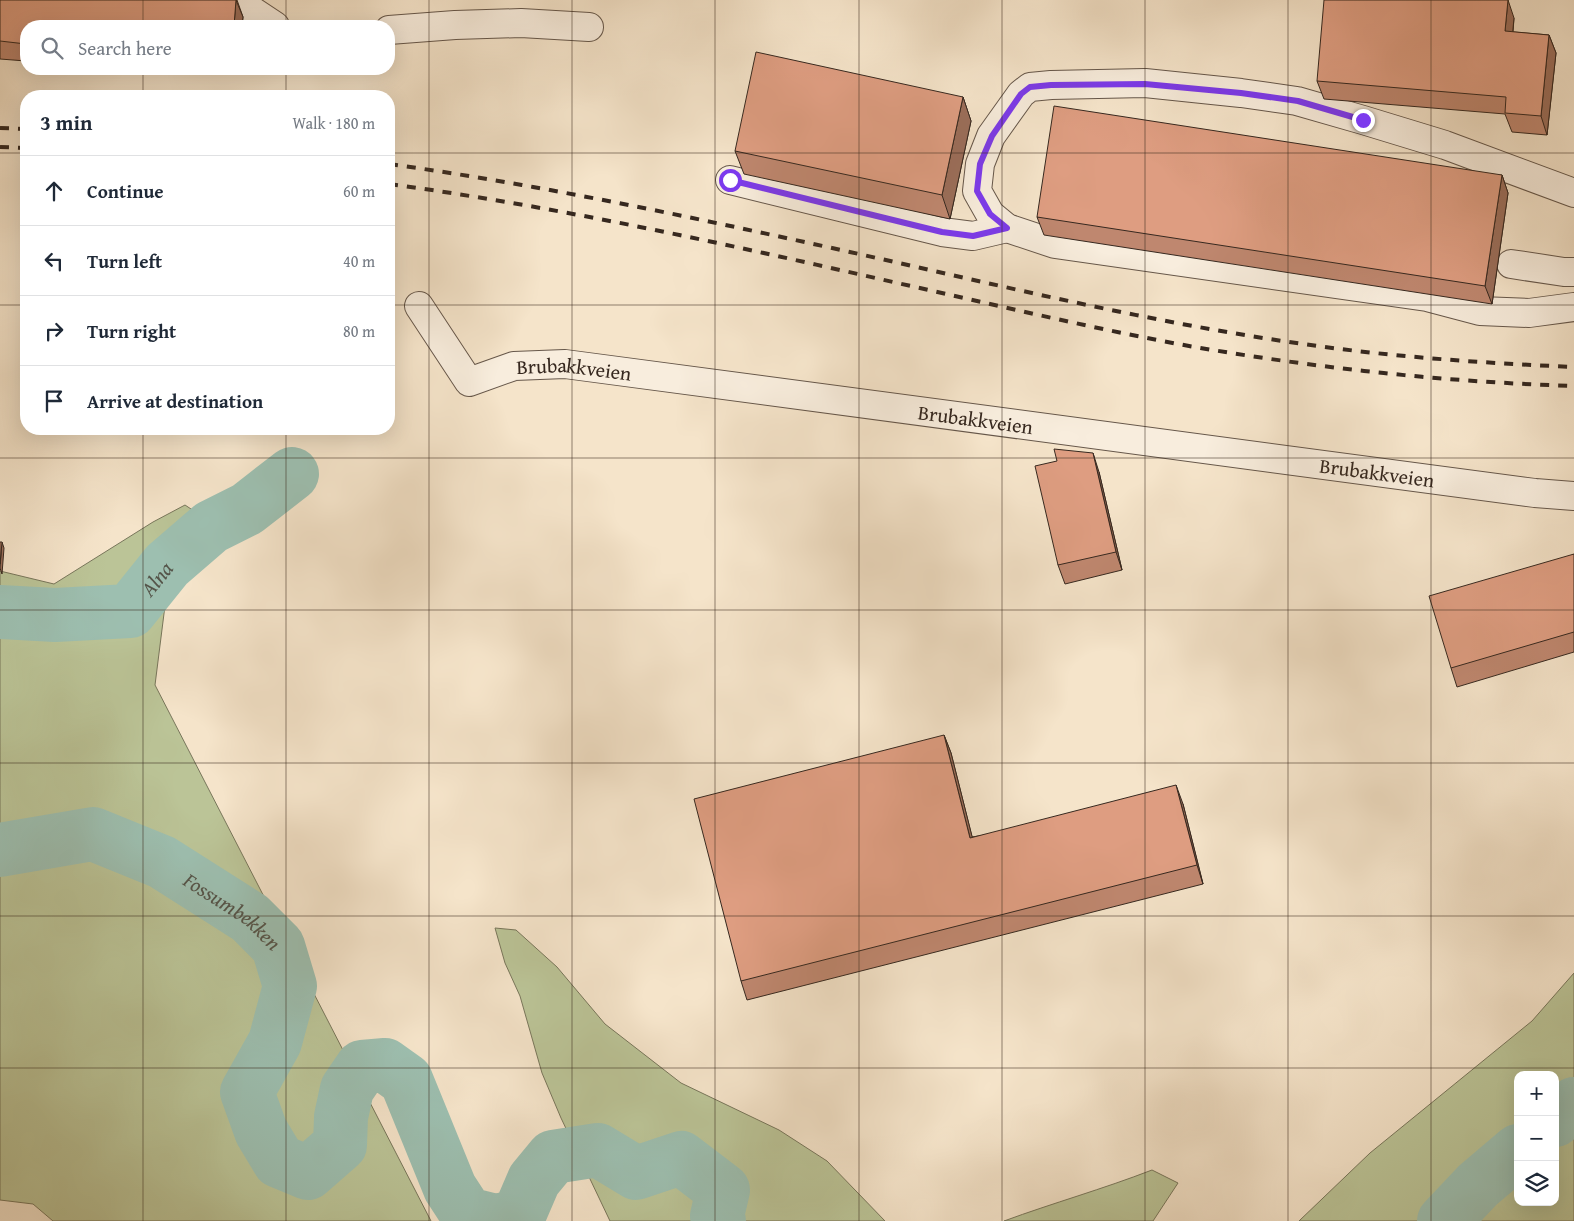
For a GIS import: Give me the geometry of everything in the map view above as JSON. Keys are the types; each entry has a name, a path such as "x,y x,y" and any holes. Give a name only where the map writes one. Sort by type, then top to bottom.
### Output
{"street":[{"path":"202,0 242,4 266,20"},
{"path":"395,30 521,23 590,27"},
{"path":"1574,193 1444,145 1298,101 1241,93 1145,84 1030,87 1021,94 992,136 980,164 977,191 990,214 1007,228 1055,244 1427,297 1480,311 1529,313 1574,307"},
{"path":"730,180 942,232 973,236 1007,228"},
{"path":"1511,264 1574,272"},
{"name":"Brubakkveien","path":"419,306 469,382 514,366 565,364 1515,490 1574,496"}],"green space":[{"path":"185,505 203,517 170,566 155,685 431,1221 53,1221 33,1204 0,1200 0,571 54,584 153,522"},
{"path":"495,928 516,930 557,967 605,1024 681,1083 779,1130 827,1161 885,1221 610,1221 561,1118 542,1073 520,996 505,963"},
{"path":"1574,973 1574,1221 1299,1221 1370,1153 1532,1021"},
{"path":"1152,1170 1178,1183 1153,1221 1004,1221 1115,1183"}],"building":[{"path":"0,0 236,0 234,20 20,20 20,43 0,41"},
{"path":"1324,0 1508,0 1505,31 1549,35 1541,116 1505,113 1506,97 1317,81"},
{"path":"756,52 963,97 942,195 735,151"},
{"path":"1054,106 1502,175 1485,286 1037,217"},
{"path":"1054,449 1093,453 1116,552 1058,565 1035,466 1057,461"},
{"path":"0,542 2,542 0,564"},
{"path":"1574,554 1574,632 1451,668 1429,596"},
{"path":"944,735 970,838 1176,785 1197,865 741,981 694,799"}],"waterway":[{"name":"Alna","path":"0,612 55,615 130,611 167,565 211,527 247,509 292,474"},
{"name":"Fossumbekken","path":"0,850 93,834 162,862 250,918 278,946 290,986 275,1042 247,1092 261,1131 279,1161 308,1173 340,1145 341,1117 347,1089 362,1067 385,1065 406,1080 450,1188 467,1214 495,1221"},
{"name":"Fossumbekken","path":"1559,1117 1574,1104"},
{"name":"Fossumbekken","path":"498,1221 519,1215 534,1180 553,1157 598,1150 636,1173 681,1158 723,1190 717,1216 719,1221"},
{"name":"Fossumbekken","path":"1444,1221 1478,1185 1514,1154"}],"railway":[{"path":"0,128 20,129"},
{"path":"0,147 20,148"},
{"path":"395,165 616,202 1071,302 1245,335 1337,349 1404,356 1574,367"},
{"path":"395,185 453,193 642,227 1078,324 1189,346 1381,373 1477,381 1574,386"}],"route":[{"path":"730,180 942,232 973,236 1007,228 990,214 977,191 980,164 992,136 1021,94 1030,87 1145,84 1241,93 1298,101 1363,120"}]}
